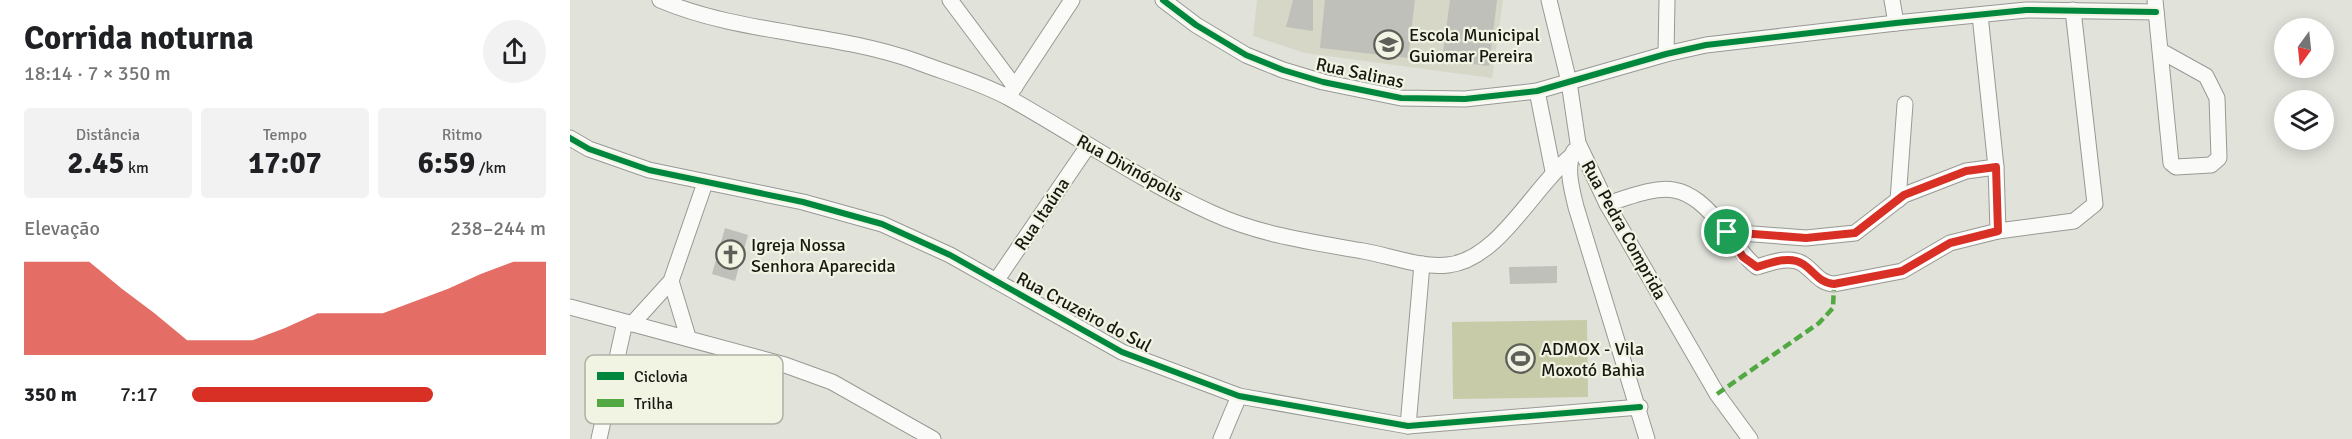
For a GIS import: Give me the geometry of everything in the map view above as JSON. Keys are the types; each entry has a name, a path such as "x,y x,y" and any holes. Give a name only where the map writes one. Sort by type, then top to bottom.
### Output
{"street":[{"name":"Rua Divinópolis","path":"660,0 882,50 1011,92 1088,146 1213,213 1280,237 1422,264 1458,263 1469,260 1485,250 1553,171 1570,157"},
{"path":"950,0 1011,92 1072,0"},
{"name":"Rua Salinas","path":"1163,0 1197,25 1246,55 1283,70 1323,82 1401,98 1465,99 1538,91 1666,54 1706,45 1896,23 2024,5 2073,10 2095,5 2156,6"},
{"name":"Rua Pedra Comprida","path":"1549,0 1569,82 1578,143 1607,204 1717,394 1749,439"},
{"path":"1666,54 1667,0"},
{"path":"1892,0 1896,23"},
{"path":"2156,6 2171,163 2176,167 2211,165 2219,158 2217,98 2206,76 2161,51"},
{"path":"1984,10 1996,167 1998,231"},
{"path":"1607,204 1651,190 1677,189 1694,199 1727,232 1743,257 1757,267 1779,260 1801,262 1825,283 1834,284 1902,271 1950,243 1998,231 2074,221 2095,204 2073,10"},
{"name":"Rua Pedra Comprida","path":"1538,91 1553,171"},
{"path":"1898,200 1905,104"},
{"name":"Rua Cruzeiro do Sul","path":"570,138 619,160 705,183 803,202 882,224 950,255 1122,352 1239,396 1408,426 1640,407"},
{"path":"1578,143 1570,157 1570,180 1576,207 1640,407 1647,439"},
{"name":"Rua Itaúna","path":"996,282 1088,146"},
{"path":"1727,232 1806,238 1855,233 1898,200 1966,171 1996,167"},
{"path":"620,355 629,323 671,281 705,183"},
{"path":"1408,426 1422,264"},
{"path":"671,281 688,337"},
{"path":"570,307 750,355"},
{"path":"783,364 832,382 933,439"},
{"path":"1221,439 1239,396"},
{"path":"598,439 602,424"}],"shaded area":[{"name":"Escola Municipal Guiomar Pereira","path":"1257,0 1503,0 1492,78 1305,53 1253,36"}],"green space":[{"name":"ADMOX - Vila Moxotó Bahia","path":"1587,320 1588,397 1453,399 1452,322"}],"building":[{"path":"1293,0 1313,0 1313,31 1286,27"},
{"path":"1325,0 1415,0 1408,58 1320,48"},
{"path":"1450,0 1497,0 1489,66 1442,60"},
{"name":"Igreja Nossa Senhora Aparecida","path":"725,228 748,235 735,281 712,274"},
{"path":"1557,266 1557,283 1510,284 1509,267"}],"marked path":[{"path":"1717,394 1819,323 1833,308 1834,284"}],"cycle path":[{"path":"1163,0 1196,25 1246,55 1283,70 1323,82 1401,98 1465,99 1537,91 1666,54 1706,45 2026,10 2156,12"},
{"path":"570,138 589,149 649,170 803,202 882,224 950,255 1122,352 1239,396 1408,426 1640,407"}],"place":[{"name":"Escola Municipal Guiomar Pereira","path":"1388,45"},
{"name":"Igreja Nossa Senhora Aparecida","path":"730,255"},
{"name":"ADMOX - Vila Moxotó Bahia","path":"1520,359"}],"route":[{"path":"1996,167 1998,231 1950,243 1902,271 1834,284 1825,283 1801,262 1779,260 1757,267 1743,257 1727,232 1806,238 1855,233 1904,195 1966,171 1996,167"}]}
